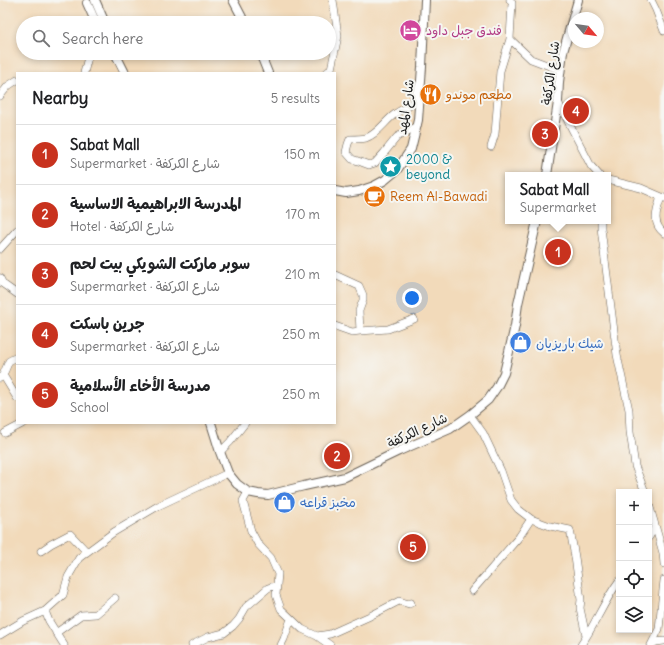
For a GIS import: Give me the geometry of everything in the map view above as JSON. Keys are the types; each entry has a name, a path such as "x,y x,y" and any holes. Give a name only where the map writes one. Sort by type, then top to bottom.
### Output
{"street":[{"path":"233,0 241,16"},
{"path":"333,0 335,16"},
{"name":"شارع المهد","path":"336,191 346,193 359,191 386,180 397,170 410,149 418,120 425,0"},
{"path":"491,147 495,134 500,71 510,39 512,3 510,0"},
{"name":"شارع الكركفة","path":"547,172 558,102 560,70 566,38 578,0"},
{"path":"651,0 664,31"},
{"path":"88,1 93,16"},
{"path":"88,1 100,16"},
{"path":"336,22 338,36 336,43"},
{"path":"510,39 531,59 560,70"},
{"path":"84,72 87,60"},
{"path":"118,60 124,72"},
{"path":"263,60 268,72"},
{"path":"328,71 331,60"},
{"path":"416,126 398,137 375,163 369,165 352,159 346,152 350,139 366,138 370,136 379,130 395,114 411,105 421,79"},
{"path":"0,96 8,86 16,81"},
{"path":"558,102 591,166 596,172"},
{"path":"611,181 641,188 662,197 658,206 656,217 659,229 664,233"},
{"name":"شارع الكركفة","path":"248,492 268,495 345,477 450,429 488,400 504,373 535,224"},
{"path":"601,224 617,355 629,410 630,432 635,466 644,489"},
{"path":"0,249 16,231"},
{"path":"336,275 359,286 363,295 363,300 359,311 360,331"},
{"path":"0,278 3,284 16,293"},
{"path":"336,326 352,332 388,329 414,319"},
{"path":"16,357 8,361 1,377 16,397"},
{"path":"470,415 483,433 501,471 511,500 518,510 532,519 550,526 570,530 581,600 580,608 586,636"},
{"path":"5,433 22,424"},
{"path":"211,424 228,473 237,484 248,492 243,500 251,531 258,544 271,558 278,574 276,595 281,609 302,629 317,636 330,645"},
{"path":"220,452 245,424"},
{"path":"0,635 23,621 45,611 63,595 68,577 79,558 114,532 158,506 228,473"},
{"path":"652,516 663,553 664,564"},
{"path":"472,591 519,537 532,519"},
{"path":"652,532 655,527"},
{"path":"41,551 70,534 87,552"},
{"path":"651,645 659,629 664,580"},
{"path":"192,645 208,637 224,633 239,619 246,607 268,588 277,586"},
{"path":"581,645 616,586"},
{"path":"56,633 81,615 96,614 115,598"},
{"path":"317,636 330,634 399,601 409,604 411,603"},
{"path":"45,611 64,645"},
{"path":"281,645 291,619"},
{"path":"659,629 664,637"},
{"path":"651,645 656,642 664,641"}],"place":[{"name":"فندق جبل داود","path":"410,30"},
{"name":"مطعم موندو","path":"431,94"},
{"name":"جرين باسكت","path":"576,111"},
{"name":"سوبر ماركت الشويكي بيت لحم","path":"545,134"},
{"name":"2000 & beyond","path":"391,166"},
{"name":"Reem Al-Bawadi","path":"374,196"},
{"name":"Sabat Mall","path":"558,252"},
{"name":"شيك باريزيان","path":"521,343"},
{"name":"المدرسة الابراهيمية الاساسية","path":"337,456"},
{"name":"مخبز قراعه","path":"285,502"},
{"name":"مدرسة الأخاء الأسلامية","path":"413,547"}]}
